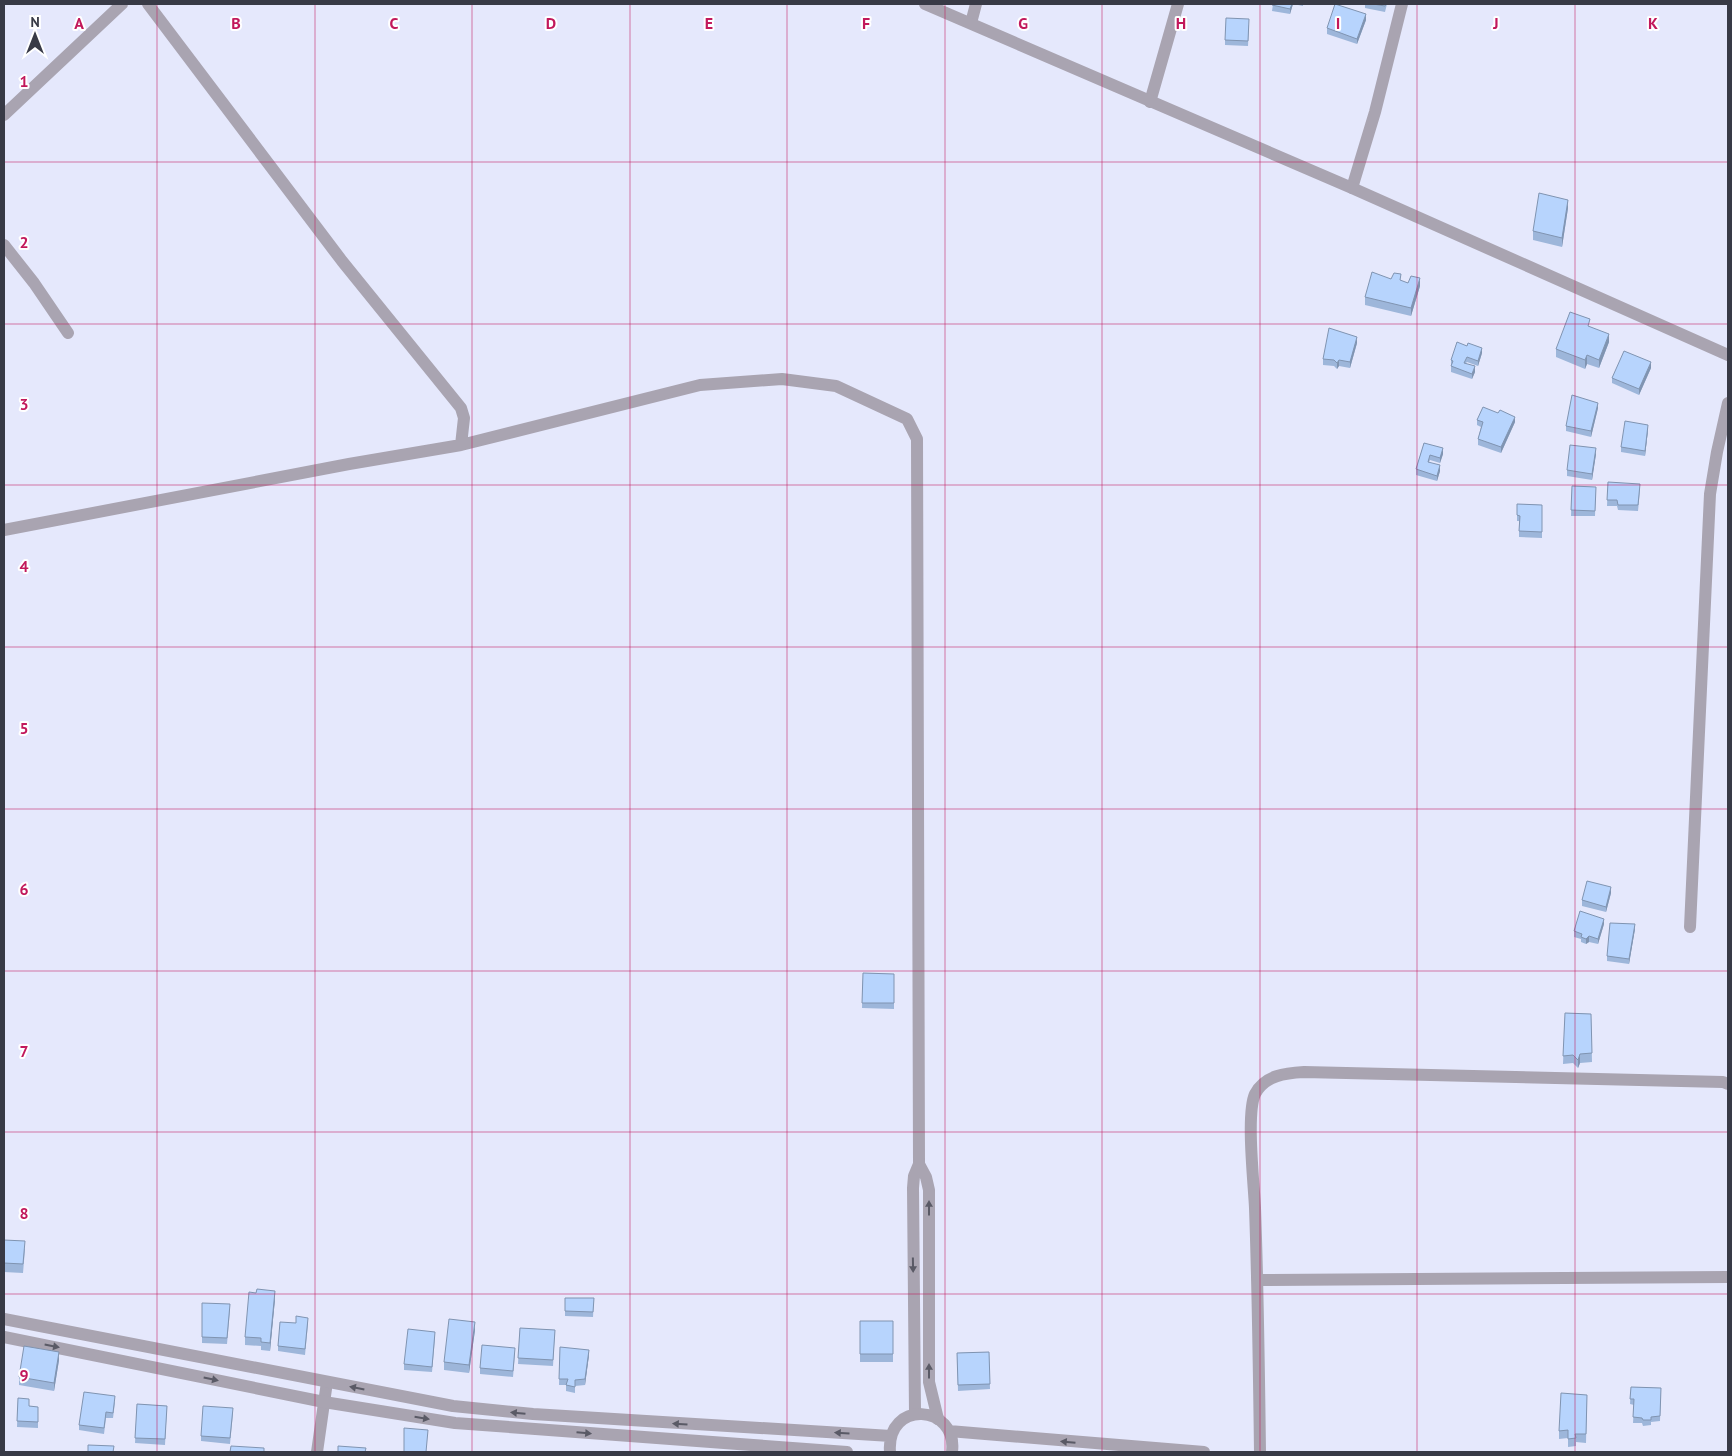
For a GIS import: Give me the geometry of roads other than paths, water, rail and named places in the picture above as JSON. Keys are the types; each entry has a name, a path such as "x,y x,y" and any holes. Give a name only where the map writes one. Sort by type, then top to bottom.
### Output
{"street":[{"path":"4,115 122,4"},
{"path":"148,4 342,261 461,408 464,418 461,445"},
{"path":"925,4 1352,188 1728,355"},
{"path":"970,23 976,4"},
{"path":"1150,102 1178,4"},
{"path":"1352,188 1402,4"},
{"path":"4,245 34,282 68,333"},
{"path":"4,530 348,464 461,445 700,385 782,379 836,386 908,419 917,439 919,1164 914,1176 913,1188 915,1414"},
{"path":"1690,928 1710,504 1717,452 1728,403"},
{"path":"1260,1452 1252,1109 1256,1094 1268,1080 1284,1073 1304,1072 1693,1081 1723,1082 1728,1084"},
{"path":"919,1164 926,1177 929,1190 929,1382 938,1419"},
{"path":"1257,1280 1728,1277"},
{"path":"4,1319 453,1406 493,1411 891,1436"},
{"path":"4,1337 324,1402 455,1423 847,1452"},
{"path":"317,1452 327,1382"},
{"path":"890,1452 891,1436 899,1422 915,1414 930,1415 944,1424 952,1438 952,1452"},
{"path":"949,1431 1204,1452"}]}
